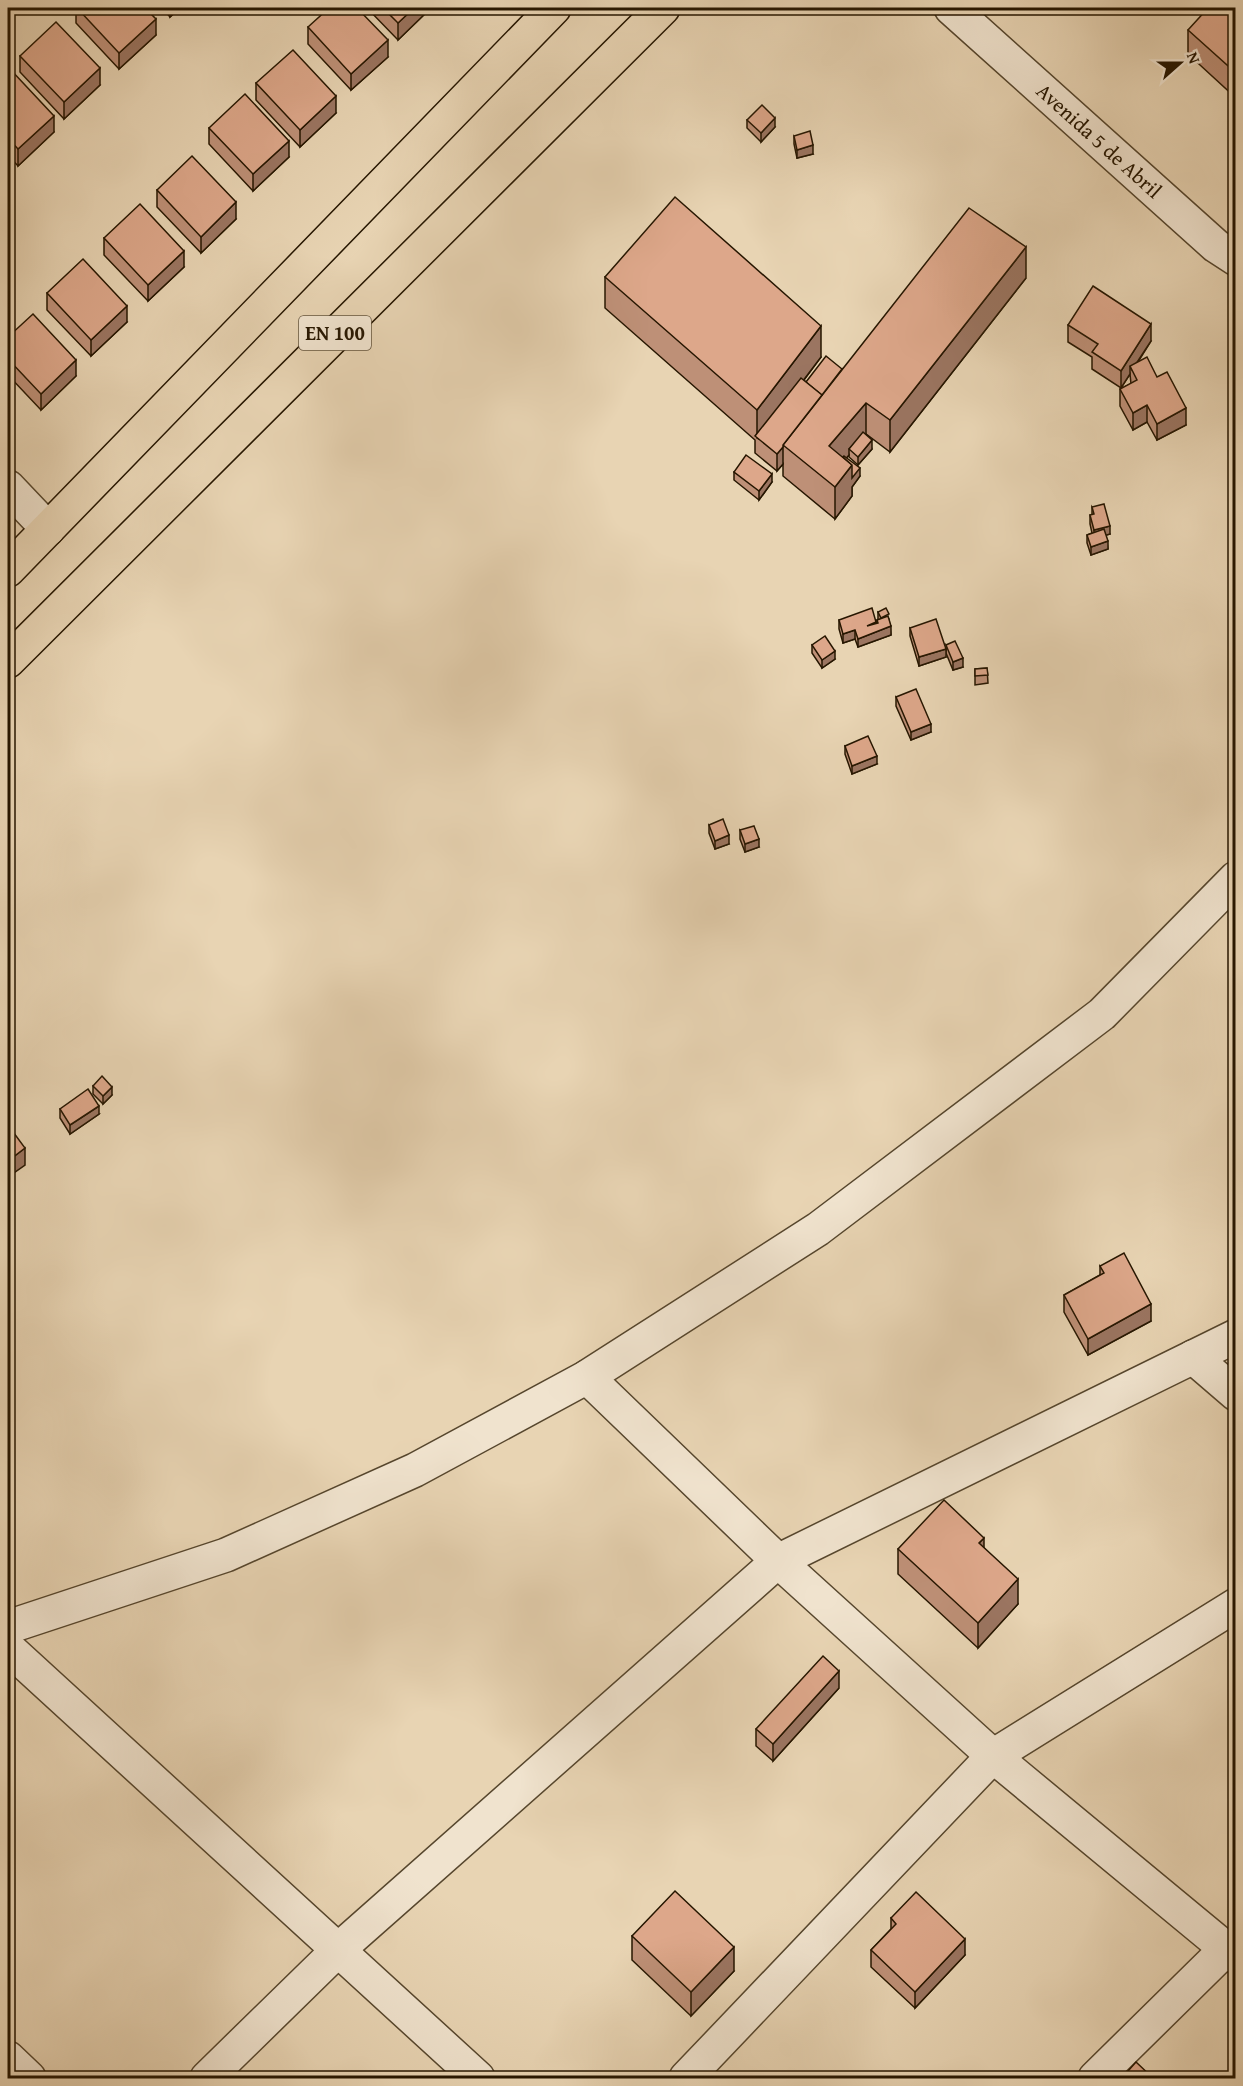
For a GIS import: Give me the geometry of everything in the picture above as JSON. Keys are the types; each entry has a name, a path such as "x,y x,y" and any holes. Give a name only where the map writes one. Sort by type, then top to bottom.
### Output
{"main road":[{"path":"8,570 554,8"},
{"name":"EN 100","path":"8,661 663,8"}],"street":[{"name":"Avenida 5 de Abril","path":"934,8 958,14 1216,246 1236,259"},
{"path":"8,487 48,529"},
{"path":"8,1627 226,1555 415,1470 587,1377 818,1229 1102,1014 1236,878"},
{"path":"207,2079 338,1950 778,1561 1236,1336"},
{"path":"1193,1357 1236,1394"},
{"path":"587,1377 778,1561 993,1756 1231,1953 1095,2079"},
{"path":"686,2079 993,1756 1236,1605"},
{"path":"8,1648 478,2079"},
{"path":"8,2058 29,2079"}],"building":[{"path":"77,8 145,8 156,19 119,53"},
{"path":"329,8 357,8 388,40 351,74 308,27"},
{"path":"383,8 414,8 398,23"},
{"path":"1208,8 1236,8 1236,73 1188,30"},
{"path":"56,22 100,68 64,102 20,56"},
{"path":"293,50 336,96 300,130 256,83"},
{"path":"10,69 54,116 18,149 8,138 8,71"},
{"path":"245,94 289,141 253,174 209,128"},
{"path":"762,105 775,118 761,133 747,120"},
{"path":"810,131 813,145 797,150 794,136"},
{"path":"192,156 236,202 201,237 157,190"},
{"path":"675,197 821,326 757,410 605,277"},
{"path":"140,204 184,251 148,285 104,238"},
{"path":"969,208 1026,247 890,420 866,403 829,446 852,465 835,487 783,445"},
{"path":"83,259 127,306 91,340 47,293"},
{"path":"1093,286 1151,324 1121,371 1092,352 1098,344 1068,325"},
{"path":"33,314 76,360 41,394 8,359 8,337"},
{"path":"826,356 842,369 822,395 806,382"},
{"path":"1147,357 1157,377 1167,372 1186,408 1157,424 1147,405 1133,413 1120,389 1137,380 1130,366"},
{"path":"801,378 822,395 777,454 755,436"},
{"path":"863,432 872,440 858,457 849,449"},
{"path":"746,455 772,474 759,491 734,472"},
{"path":"844,456 860,468 852,478 852,465"},
{"path":"1104,504 1110,526 1094,530 1090,515 1094,514 1092,507"},
{"path":"1104,529 1108,541 1091,547 1087,535"},
{"path":"872,608 876,622 867,626 878,623 877,620 888,616 891,626 858,639 855,630 843,634 839,620"},
{"path":"886,608 889,614 881,618 878,612"},
{"path":"936,619 946,649 919,657 910,628"},
{"path":"825,636 835,651 822,660 812,645"},
{"path":"955,641 963,658 953,662 946,645"},
{"path":"987,668 988,675 975,676 975,669"},
{"path":"916,689 931,724 911,732 896,697"},
{"path":"868,736 877,756 852,766 845,746"},
{"path":"723,819 729,835 715,841 709,825"},
{"path":"754,826 759,839 745,844 740,830"},
{"path":"102,1076 112,1087 103,1096 93,1086"},
{"path":"88,1089 99,1106 70,1125 60,1109"},
{"path":"8,1125 25,1148 8,1161"},
{"path":"1124,1253 1151,1304 1088,1339 1064,1295 1104,1273 1100,1266"},
{"path":"944,1500 984,1538 979,1543 1018,1579 978,1623 898,1549"},
{"path":"823,1656 839,1671 773,1744 756,1729"},
{"path":"675,1891 734,1947 691,1992 632,1936"},
{"path":"916,1892 965,1939 915,1992 871,1950 896,1924 891,1918"},
{"path":"1136,2062 1154,2079 1121,2079"}]}
